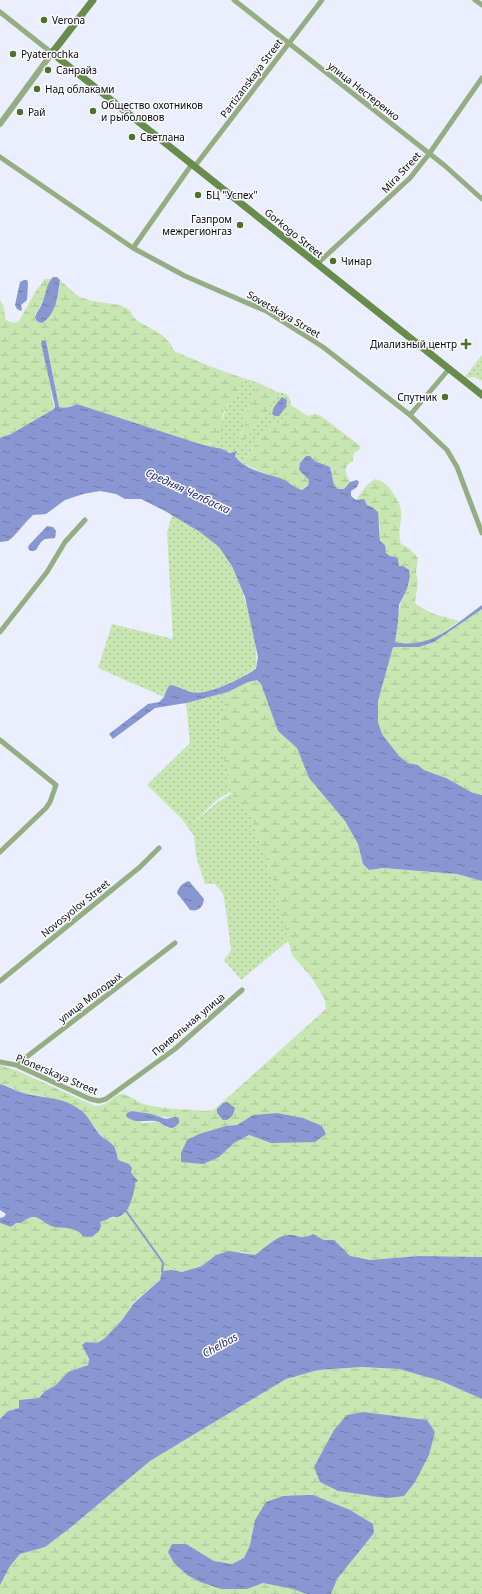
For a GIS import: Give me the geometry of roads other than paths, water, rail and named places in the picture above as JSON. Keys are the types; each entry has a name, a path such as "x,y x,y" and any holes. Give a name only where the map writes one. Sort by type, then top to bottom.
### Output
{"main road":[{"path":"52,53 93,0"},
{"name":"Gorkogo Street","path":"52,53 482,395"}],"street":[{"name":"улица Нестеренко","path":"234,0 429,154 482,199"},
{"name":"Partizanskaya Street","path":"133,248 194,165 322,0"},
{"path":"475,0 482,5"},
{"name":"Gorkogo Street","path":"0,12 52,53"},
{"path":"0,124 52,53"},
{"name":"Mira Street","path":"317,264 410,178 429,154 482,78"},
{"name":"Sovetskaya Street","path":"0,157 133,248 185,276 266,311 323,347 410,415 453,458 482,533"},
{"path":"410,415 449,369"},
{"path":"0,632 46,572 65,542 85,520"},
{"path":"0,740 56,785 50,802 46,808 0,852"},
{"name":"Novosyolov Street","path":"0,981 140,866 159,848"},
{"name":"улица Молодых","path":"16,1065 176,943"},
{"name":"Привольная улица","path":"106,1099 175,1049 242,990"},
{"name":"Pionerskaya Street","path":"0,1062 16,1065 94,1101 106,1099"}],"water":[{"path":"53,277 57,277 60,280 56,304 47,319 42,323 38,322 35,318 37,312 42,304 49,283"},
{"path":"27,280 28,283 27,300 21,305 21,311 17,309 15,305 20,282"},
{"name":"Средняя Челбаска","path":"43,340 46,341 59,407 64,408 77,404 203,445 222,449 230,453 237,451 235,456 249,468 280,478 302,490 308,486 309,480 299,470 300,463 306,456 310,456 315,461 330,467 334,485 338,489 344,489 350,482 357,480 359,482 357,487 351,491 351,496 356,500 364,499 367,505 378,512 380,541 385,545 386,553 398,559 399,566 403,566 409,570 410,576 407,589 399,605 395,642 420,642 431,639 442,634 482,605 482,609 434,642 419,647 393,647 378,701 378,722 382,734 399,756 408,763 418,765 424,770 446,778 473,793 482,795 482,881 457,874 383,868 369,870 363,864 358,844 345,821 309,778 297,748 278,731 261,684 257,680 248,682 228,692 186,703 155,708 113,739 109,734 148,704 159,702 164,697 170,685 198,693 216,689 256,669 258,657 245,597 232,566 219,547 200,532 165,511 141,499 125,499 116,494 100,491 83,494 65,500 46,514 33,515 13,537 8,541 0,542 0,438 11,434 54,409 55,406 41,343"},
{"path":"282,397 287,400 286,407 279,416 275,416 272,414 274,407"},
{"path":"47,526 53,527 56,531 55,538 45,539 36,550 29,550 28,547 30,544"},
{"path":"189,881 204,899 202,907 198,910 190,910 177,893 184,883"},
{"path":"0,1084 23,1093 63,1101 78,1108 85,1114 99,1134 114,1146 118,1160 129,1164 132,1168 131,1173 138,1181 135,1183 131,1203 126,1212 118,1217 113,1217 100,1222 101,1226 99,1231 92,1237 83,1236 70,1228 54,1227 35,1217 31,1217 21,1223 16,1223 11,1227 0,1223 0,1218 4,1217 6,1214 0,1210"},
{"path":"227,1102 235,1108 233,1115 227,1120 223,1120 217,1113 217,1109 223,1103"},
{"path":"132,1111 151,1114 166,1119 176,1117 179,1119 179,1123 175,1127 171,1128 155,1121 134,1121 126,1116 127,1113"},
{"path":"277,1113 303,1118 322,1126 326,1134 315,1142 271,1143 249,1135 234,1143 219,1157 203,1164 181,1162 181,1153 187,1140 199,1134 226,1126 237,1125 253,1115"},
{"name":"Chelbas","path":"313,1234 324,1240 334,1240 350,1256 370,1260 418,1256 482,1257 482,1399 441,1381 399,1369 362,1367 318,1370 286,1379 150,1461 45,1547 20,1554 10,1566 0,1585 0,1419 8,1411 19,1408 19,1400 39,1398 45,1391 56,1385 68,1372 88,1365 89,1359 82,1345 86,1342 98,1343 106,1337 122,1320 134,1303 160,1280 162,1271 171,1270 182,1272 202,1266 216,1255 229,1251 255,1255 275,1240 284,1236 292,1235 305,1237"},
{"path":"363,1412 427,1420 435,1432 429,1455 415,1482 404,1496 387,1498 338,1491 320,1482 314,1467 334,1430 347,1415"},
{"path":"313,1495 350,1510 373,1524 374,1533 337,1579 331,1594 307,1594 293,1589 263,1583 247,1589 221,1589 200,1582 187,1575 174,1563 168,1552 172,1544 186,1544 214,1561 232,1564 244,1558 250,1545 255,1520 266,1502 283,1496"}],"waterway":[{"path":"126,1211 163,1263 162,1271"}],"place":[{"name":"Verona","path":"44,20"},
{"name":"Pyaterochka","path":"13,54"},
{"name":"Санрайз","path":"48,70"},
{"name":"Над облаками","path":"37,89"},
{"name":"Общество охотников и рыболовов","path":"93,111"},
{"name":"Рай","path":"20,112"},
{"name":"Светлана","path":"132,137"},
{"name":"БЦ \"Успех\"","path":"198,195"},
{"name":"Газпром межрегионгаз","path":"240,225"},
{"name":"Чинар","path":"333,261"},
{"name":"Диализный центр","path":"466,344"},
{"name":"Спутник","path":"445,397"}]}
